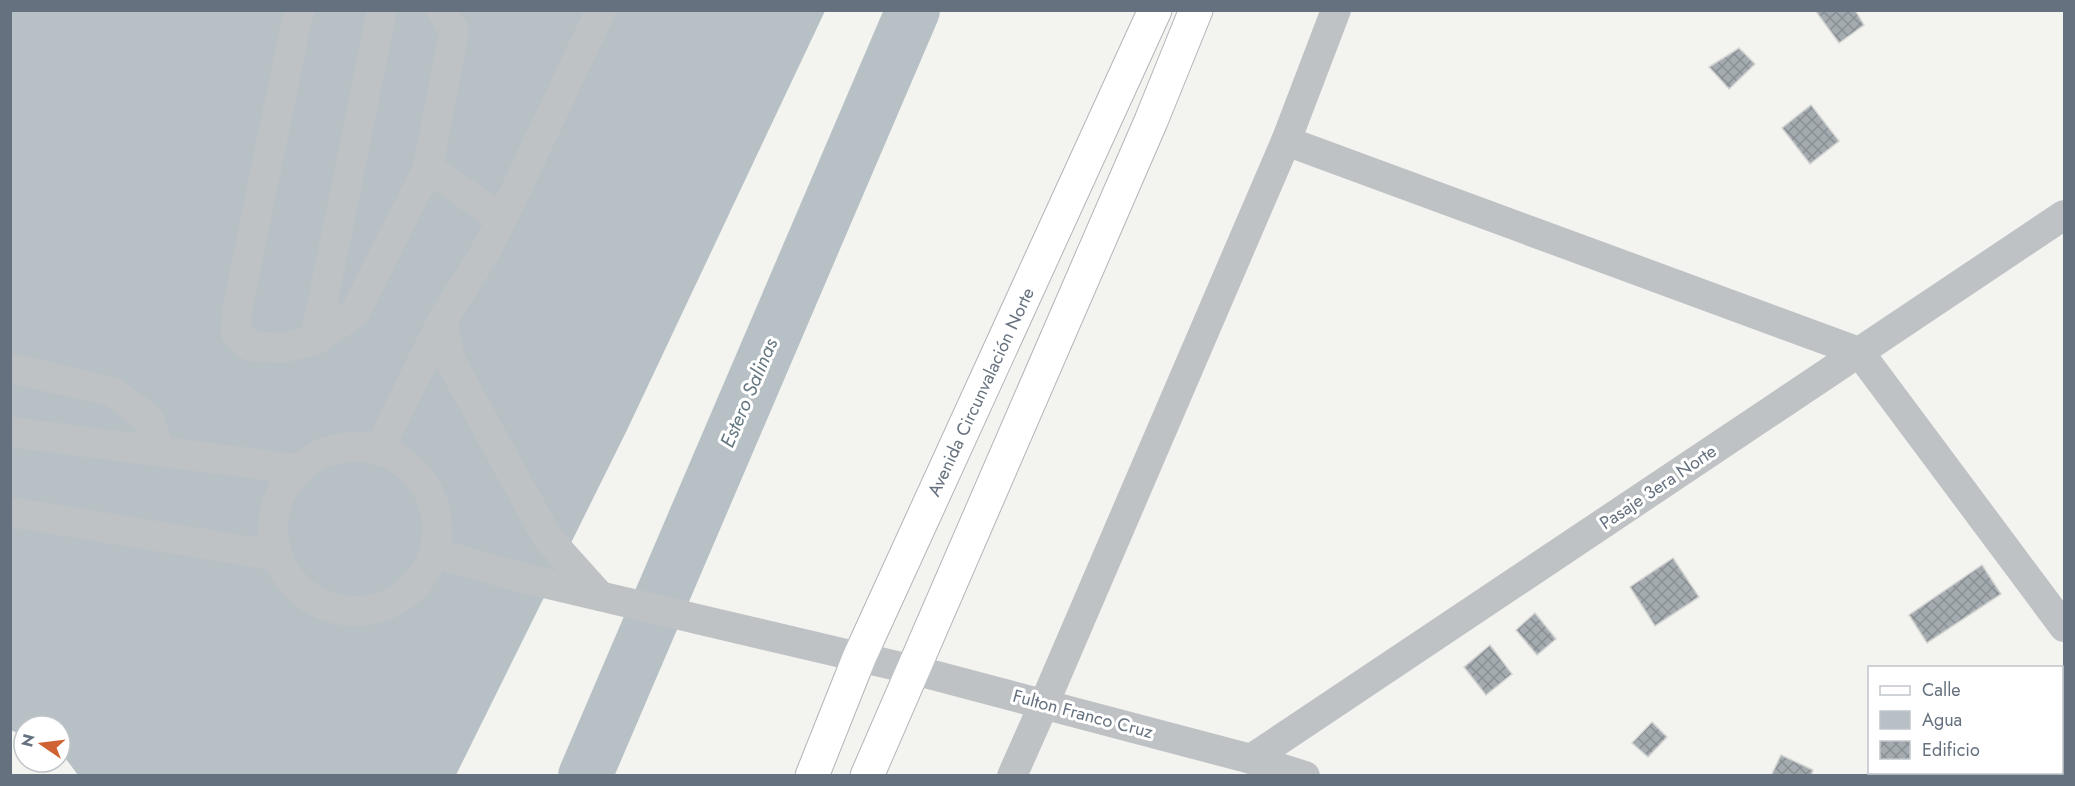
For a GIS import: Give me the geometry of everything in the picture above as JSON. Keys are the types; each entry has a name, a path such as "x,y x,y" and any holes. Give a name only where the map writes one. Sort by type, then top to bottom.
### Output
{"main road":[{"name":"Avenida Circunvalación Norte","path":"812,776 859,658 1155,10"},
{"path":"867,776 1151,121 1196,10"}],"street":[{"path":"300,10 237,311 236,332 250,346 282,348 315,340 355,314 428,168 453,32 441,10"},
{"path":"315,340 382,10"},
{"path":"379,450 442,321 485,252 502,219 601,10"},
{"path":"1012,776 1286,141 1336,10"},
{"path":"1286,141 1859,352 2064,627"},
{"path":"428,168 502,219"},
{"name":"Pasaje 3era Norte","path":"1251,759 2064,216"},
{"path":"442,321 452,363 547,537 600,596"},
{"path":"10,368 113,392 149,419 160,451"},
{"path":"10,432 295,469"},
{"path":"357,446 379,450 398,458 415,472 427,489 435,510 437,531 434,553 422,577 411,589 394,601 374,609 353,612 331,609 312,600 295,586 282,568 275,548 273,527 276,506 295,469 316,456 336,448 357,446"},
{"path":"10,512 278,556"},
{"name":"Fulton Franco Cruz","path":"434,553 527,579 914,670 1251,759 1305,776"}],"water":[{"path":"10,11 825,11 627,430 456,775 78,775 72,767 72,714 12,714 11,730"}],"building":[{"path":"1815,10 1855,10 1864,25 1839,43"},
{"path":"1739,48 1755,64 1729,89 1709,67"},
{"path":"1811,105 1839,141 1810,164 1782,128"},
{"path":"1673,558 1699,597 1655,626 1630,587"},
{"path":"1982,565 2001,594 1927,643 1909,615"},
{"path":"1535,613 1556,639 1537,655 1516,630"},
{"path":"1490,645 1512,674 1486,695 1464,667"},
{"path":"1652,722 1667,737 1648,757 1632,743"},
{"path":"1781,755 1813,770 1811,776 1771,776"}],"waterway":[{"name":"Estero Salinas","path":"585,776 913,10"}]}
